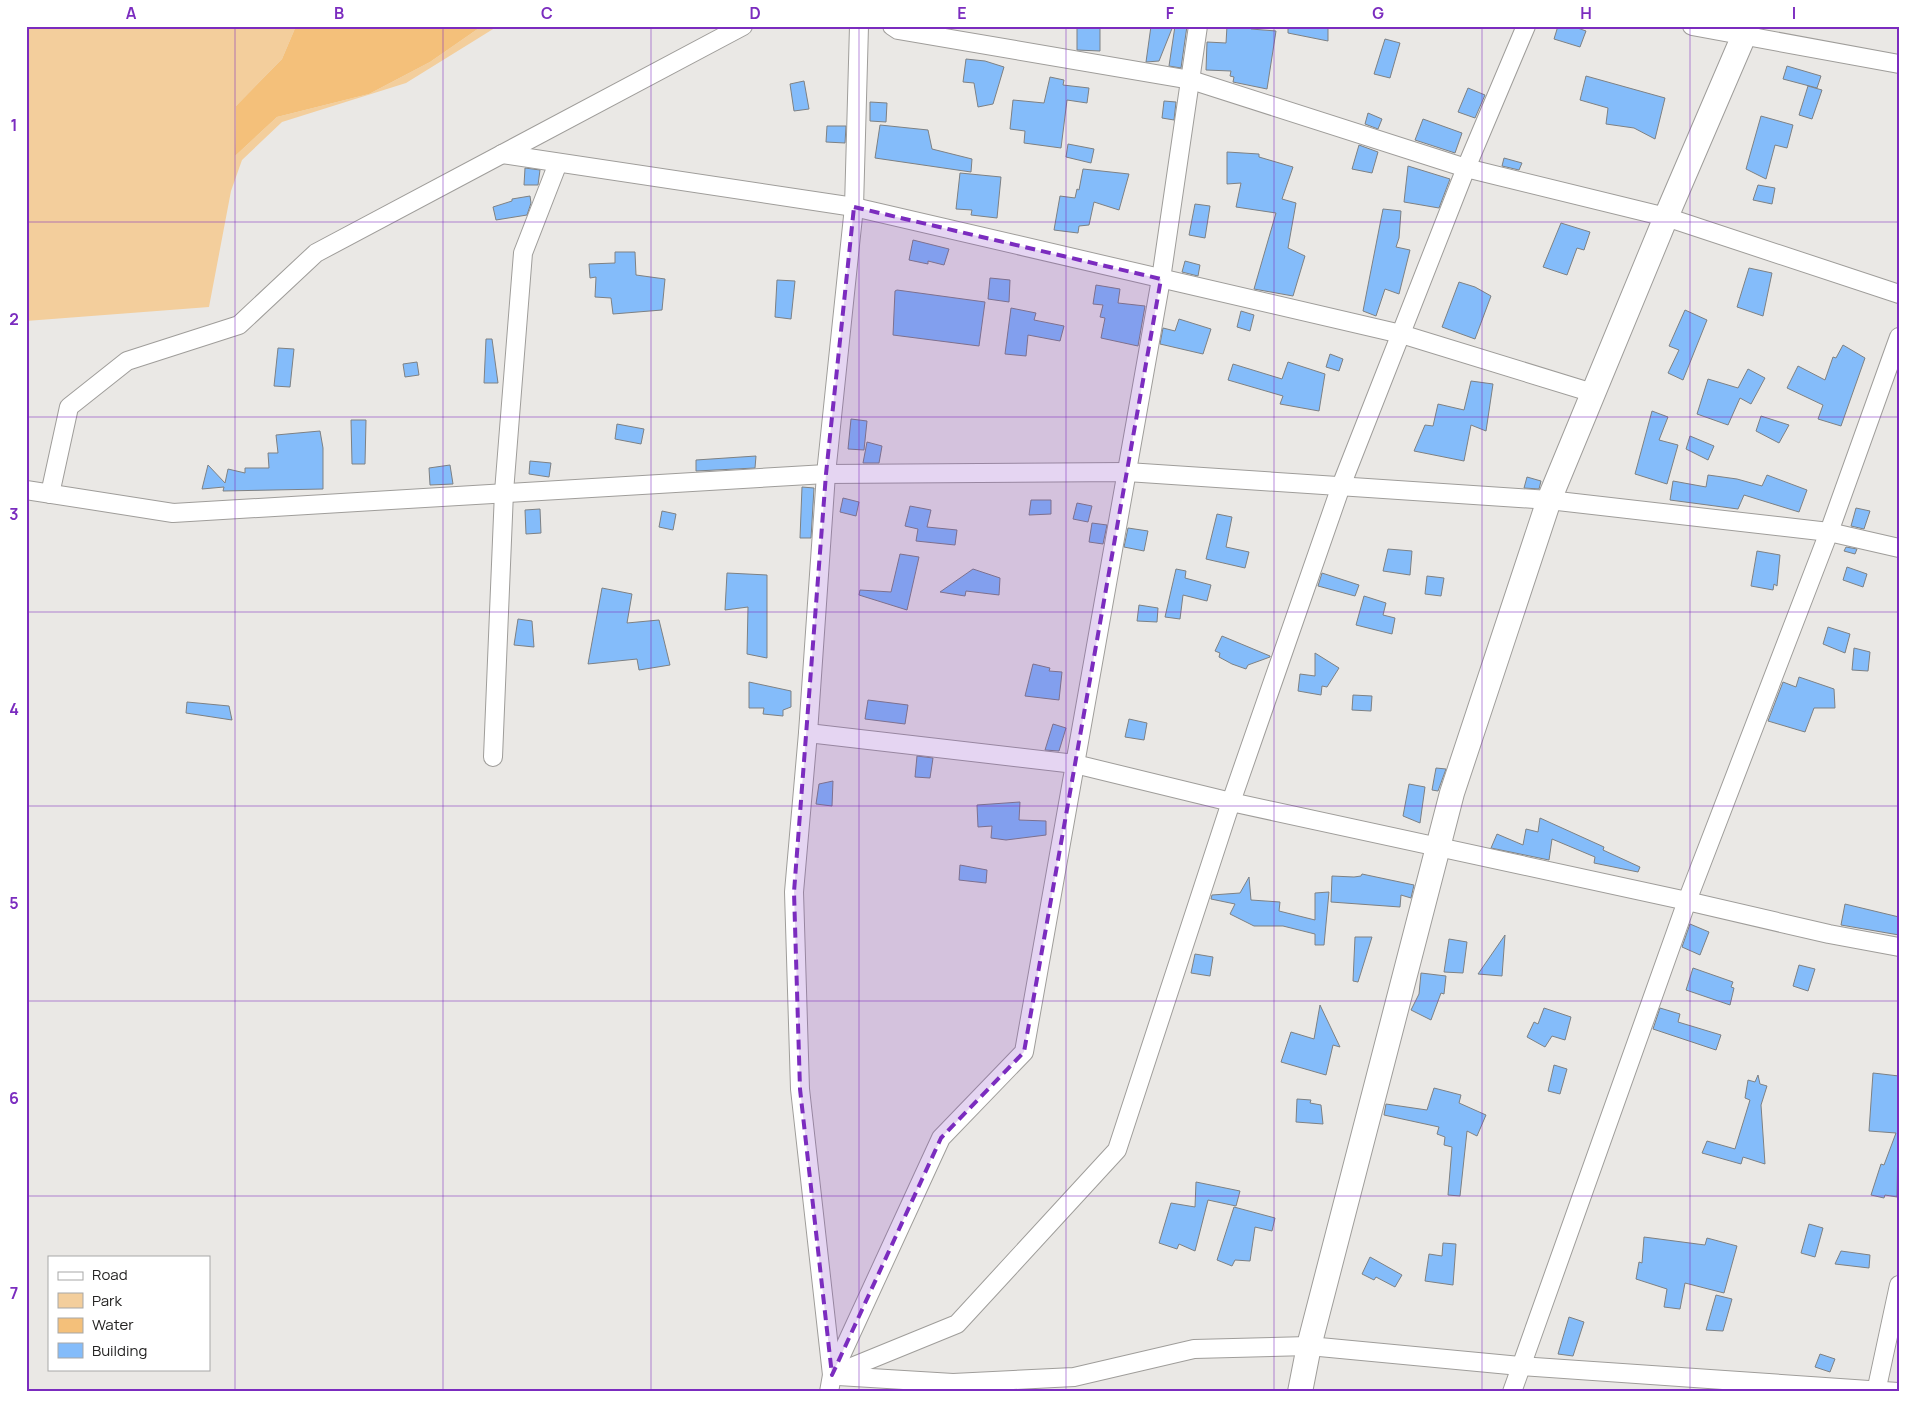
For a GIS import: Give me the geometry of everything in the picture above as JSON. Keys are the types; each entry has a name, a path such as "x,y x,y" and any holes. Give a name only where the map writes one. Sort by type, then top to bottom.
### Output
{"main road":[{"path":"1300,1392 1309,1346 1452,793 1549,500 1666,217 1746,31"}],"street":[{"path":"50,494 69,407 127,361 239,325 316,253 743,26"},
{"path":"831,1383 800,1080 794,892 808,732 826,474 854,207 859,26"},
{"path":"892,26 898,30 1191,80 1466,168 1666,217 1899,294"},
{"path":"831,1383 941,1138 1024,1052 1161,279 1198,26"},
{"path":"831,1383 957,1324 1117,1150 1231,802 1341,486 1466,168 1526,26"},
{"path":"1692,26 1746,31 1899,64"},
{"path":"502,154 854,207 1401,334 1593,393"},
{"path":"493,757 504,492 523,253 558,163"},
{"path":"1512,1392 1687,901 1829,532 1899,338"},
{"path":"26,490 173,513 826,474 1127,472 1549,500 1829,532 1899,548"},
{"path":"808,732 1075,764 1231,802 1687,901 1829,934 1899,947"},
{"path":"1877,1391 1899,1284"},
{"path":"831,1383 953,1383 1074,1377 1194,1349 1309,1346 1520,1366 1898,1392"}],"highlighted area":[{"path":"854,207 1161,279 1024,1052 941,1138 832,1375 800,1089 794,892 826,474"}],"green space":[{"path":"26,26 296,26 282,59 236,106 235,156 277,117 369,94 430,62 482,26 498,26 406,83 282,122 242,160 231,191 209,307 26,321"}],"water":[{"path":"296,26 482,26 430,62 369,94 277,117 235,156 236,106 282,59"}],"building":[{"path":"1151,26 1173,26 1159,61 1146,62"},
{"path":"1175,26 1187,26 1181,68 1169,66"},
{"path":"1227,26 1251,26 1251,29 1276,31 1267,89 1233,82 1234,77 1230,76 1231,71 1206,70 1207,42 1226,43"},
{"path":"1288,26 1328,26 1328,41 1288,33"},
{"path":"1558,26 1572,26 1586,31 1580,47 1554,39"},
{"path":"1077,28 1100,28 1100,51 1077,50"},
{"path":"1385,39 1400,43 1390,78 1374,74"},
{"path":"966,59 985,61 1004,67 993,104 978,107 974,83 963,82"},
{"path":"1787,66 1821,76 1817,88 1783,79"},
{"path":"1586,76 1665,98 1655,139 1634,128 1606,124 1608,108 1580,100"},
{"path":"1050,77 1064,80 1063,85 1089,88 1087,103 1067,100 1061,148 1024,143 1025,131 1010,129 1013,100 1044,103"},
{"path":"804,81 809,109 794,111 790,84"},
{"path":"1808,86 1822,90 1812,119 1799,115"},
{"path":"1468,88 1485,95 1475,118 1458,112"},
{"path":"1164,101 1176,102 1174,120 1162,118"},
{"path":"870,102 887,103 886,122 870,121"},
{"path":"1368,113 1382,119 1378,129 1365,124"},
{"path":"1761,116 1793,125 1787,148 1775,145 1766,179 1746,169"},
{"path":"1423,119 1462,133 1455,153 1415,140"},
{"path":"880,125 928,130 932,149 972,159 971,172 875,158"},
{"path":"827,126 846,126 845,143 826,142"},
{"path":"1068,144 1094,149 1091,163 1066,157"},
{"path":"1359,145 1378,152 1372,173 1352,169"},
{"path":"1227,152 1259,154 1259,157 1293,167 1282,199 1296,203 1288,248 1305,256 1293,296 1254,289 1276,213 1236,207 1241,183 1227,184"},
{"path":"1504,158 1522,163 1519,170 1502,166"},
{"path":"1408,166 1450,179 1439,208 1404,202"},
{"path":"525,168 540,170 538,185 524,185"},
{"path":"1083,169 1129,174 1119,210 1094,202 1089,225 1079,226 1078,233 1054,230 1060,196 1075,198 1077,189 1079,190"},
{"path":"960,173 1001,177 997,218 971,215 972,210 956,209"},
{"path":"1758,185 1775,188 1772,204 1753,200"},
{"path":"530,196 531,203 527,215 496,220 493,207 512,201 512,199"},
{"path":"1195,204 1210,206 1205,238 1189,235"},
{"path":"1383,209 1401,211 1399,238 1396,247 1410,250 1399,294 1385,289 1376,316 1363,311"},
{"path":"1561,223 1590,232 1584,250 1577,248 1567,275 1543,267"},
{"path":"913,240 949,249 944,265 928,261 928,264 909,260"},
{"path":"615,252 635,252 636,275 665,279 662,310 613,314 611,298 595,297 596,277 590,278 589,264 615,263"},
{"path":"1185,261 1200,265 1198,276 1182,272"},
{"path":"1749,268 1772,273 1763,316 1737,307"},
{"path":"990,278 1010,280 1009,302 988,299"},
{"path":"777,280 795,281 791,319 775,317"},
{"path":"1459,282 1475,287 1491,296 1475,339 1442,327"},
{"path":"1096,285 1120,289 1118,303 1145,306 1138,346 1101,338 1105,318 1100,317 1103,305 1093,304"},
{"path":"895,291 985,302 979,346 893,335"},
{"path":"1011,308 1036,313 1034,320 1064,326 1060,341 1028,335 1026,356 1005,354"},
{"path":"1685,310 1707,320 1683,380 1668,373 1679,350 1669,346"},
{"path":"1241,311 1254,315 1250,331 1237,327"},
{"path":"1179,319 1211,329 1203,354 1160,344 1163,328 1175,331"},
{"path":"486,339 492,339 498,383 484,383"},
{"path":"1843,345 1865,358 1841,426 1818,419 1823,405 1787,388 1798,366 1825,380 1833,357 1836,358"},
{"path":"278,348 294,349 290,387 274,386"},
{"path":"1330,354 1343,359 1339,371 1326,367"},
{"path":"417,362 419,375 405,377 403,364"},
{"path":"1288,362 1325,374 1319,411 1280,404 1283,396 1228,380 1233,364 1282,379"},
{"path":"1748,369 1765,378 1751,404 1740,398 1728,425 1697,414 1708,379 1738,388"},
{"path":"1471,381 1493,384 1486,431 1471,425 1464,461 1414,451 1425,425 1433,426 1438,404 1464,410"},
{"path":"1652,411 1668,417 1659,440 1678,445 1667,484 1635,474"},
{"path":"1761,416 1789,425 1779,443 1756,431"},
{"path":"851,419 867,421 864,450 848,449"},
{"path":"351,420 366,420 365,464 352,464"},
{"path":"617,424 644,429 641,444 615,439"},
{"path":"320,431 323,448 323,489 223,491 224,487 202,489 208,465 225,483 228,469 245,473 245,468 269,468 268,453 278,453 276,435"},
{"path":"1690,436 1714,446 1708,460 1686,449"},
{"path":"867,442 882,446 879,463 863,463"},
{"path":"756,456 755,468 696,471 696,460"},
{"path":"530,461 551,463 549,477 529,474"},
{"path":"450,465 453,484 430,485 429,468"},
{"path":"1708,475 1737,479 1762,486 1767,475 1807,490 1799,512 1744,495 1738,509 1670,500 1673,481 1706,487"},
{"path":"1527,477 1541,481 1539,489 1524,488"},
{"path":"802,487 814,488 811,538 800,538"},
{"path":"843,498 859,502 856,516 840,512"},
{"path":"1031,500 1051,500 1051,514 1029,515"},
{"path":"1077,503 1092,506 1088,522 1073,519"},
{"path":"910,506 931,510 927,527 957,530 955,545 916,541 918,529 905,526"},
{"path":"1856,508 1870,511 1864,529 1851,526"},
{"path":"540,509 541,533 526,534 525,510"},
{"path":"662,511 676,514 673,530 659,527"},
{"path":"1217,514 1232,517 1226,547 1249,552 1245,568 1206,559"},
{"path":"1092,523 1107,525 1103,544 1089,542"},
{"path":"1128,528 1148,531 1144,551 1124,547"},
{"path":"1846,547 1857,549 1855,554 1844,551"},
{"path":"1388,549 1412,551 1410,575 1383,571"},
{"path":"1757,551 1780,555 1777,586 1774,584 1773,590 1751,586"},
{"path":"900,554 919,557 907,610 859,595 860,590 891,592"},
{"path":"1847,567 1867,574 1863,587 1843,580"},
{"path":"973,569 1000,578 999,595 966,591 965,596 940,592"},
{"path":"1176,569 1186,571 1185,578 1211,585 1207,601 1183,595 1180,619 1165,617"},
{"path":"727,573 767,575 767,658 747,654 748,607 725,610"},
{"path":"1322,573 1359,585 1355,596 1318,586"},
{"path":"1427,576 1444,578 1441,596 1425,594"},
{"path":"602,588 632,594 627,623 659,620 670,665 639,670 637,659 588,664"},
{"path":"1364,596 1386,603 1383,615 1395,618 1392,634 1356,625"},
{"path":"1139,605 1158,608 1157,622 1137,621"},
{"path":"518,619 532,621 534,647 514,645"},
{"path":"1828,627 1850,634 1845,653 1823,644"},
{"path":"1222,636 1270,657 1248,665 1246,669 1232,664 1219,657 1220,653 1215,651"},
{"path":"1854,648 1870,652 1868,671 1852,670"},
{"path":"1315,653 1339,668 1327,687 1322,686 1321,695 1298,691 1300,674 1315,676"},
{"path":"1033,664 1050,668 1049,671 1062,672 1059,700 1025,696"},
{"path":"1799,677 1834,689 1835,708 1814,708 1805,732 1768,721 1783,682 1796,687"},
{"path":"749,682 791,691 791,707 783,710 783,716 763,714 764,708 749,708"},
{"path":"1353,695 1372,696 1371,711 1352,710"},
{"path":"868,700 908,705 905,724 865,719"},
{"path":"187,702 229,706 232,720 186,713"},
{"path":"1129,719 1147,723 1144,740 1125,737"},
{"path":"1053,724 1066,728 1059,751 1045,750"},
{"path":"917,756 933,758 930,778 915,777"},
{"path":"1436,768 1446,769 1438,791 1432,790"},
{"path":"833,781 832,806 816,804 819,784"},
{"path":"1409,784 1425,787 1420,823 1403,816"},
{"path":"1020,802 1019,820 1046,821 1046,835 1006,840 991,838 992,826 978,827 977,805"},
{"path":"1540,818 1604,847 1603,850 1640,867 1638,872 1594,863 1595,857 1552,839 1549,860 1491,848 1497,834 1523,845 1526,829 1538,832"},
{"path":"960,865 987,870 986,883 959,880"},
{"path":"1362,874 1414,885 1411,898 1401,895 1400,907 1331,902 1332,876 1354,877 1361,876"},
{"path":"1249,877 1251,900 1280,902 1279,911 1315,920 1315,893 1329,892 1324,945 1315,945 1315,934 1283,926 1254,926 1230,914 1235,904 1211,899 1212,895 1240,893"},
{"path":"1845,904 1899,917 1899,935 1841,925"},
{"path":"1690,924 1709,932 1700,955 1682,947"},
{"path":"1505,935 1502,976 1478,974"},
{"path":"1355,937 1372,937 1358,982 1353,981"},
{"path":"1449,939 1467,942 1463,973 1444,972"},
{"path":"1195,954 1213,957 1210,976 1191,973"},
{"path":"1799,965 1815,969 1808,991 1793,986"},
{"path":"1693,968 1733,982 1731,987 1734,988 1730,1005 1686,990"},
{"path":"1421,973 1446,976 1444,994 1441,993 1431,1020 1411,1010 1419,994"},
{"path":"1320,1005 1340,1047 1333,1045 1326,1075 1281,1062 1291,1032 1314,1039"},
{"path":"1544,1008 1571,1017 1565,1040 1552,1036 1545,1047 1527,1037 1534,1022 1538,1024"},
{"path":"1660,1008 1680,1014 1678,1022 1721,1035 1716,1050 1653,1029"},
{"path":"1554,1065 1567,1069 1560,1094 1548,1091"},
{"path":"1873,1073 1899,1076 1897,1197 1885,1195 1884,1198 1871,1195 1881,1164 1884,1165 1896,1133 1869,1131"},
{"path":"1758,1075 1760,1084 1767,1086 1761,1105 1765,1164 1743,1157 1741,1164 1702,1153 1707,1141 1735,1149 1750,1100 1745,1098 1748,1080 1755,1082"},
{"path":"1434,1088 1461,1095 1459,1103 1486,1115 1477,1136 1467,1131 1460,1196 1448,1195 1452,1147 1444,1145 1445,1137 1437,1134 1439,1127 1384,1115 1386,1104 1427,1110"},
{"path":"1297,1099 1311,1100 1310,1103 1321,1105 1323,1124 1296,1122"},
{"path":"1196,1182 1240,1191 1236,1206 1208,1200 1195,1251 1179,1244 1177,1249 1159,1243 1171,1203 1195,1207"},
{"path":"1234,1207 1275,1218 1272,1231 1255,1227 1250,1261 1235,1260 1232,1266 1217,1260"},
{"path":"1809,1224 1823,1228 1815,1257 1801,1253"},
{"path":"1644,1237 1705,1245 1707,1238 1737,1246 1724,1293 1685,1283 1680,1309 1664,1307 1667,1289 1636,1279 1639,1262 1642,1263"},
{"path":"1443,1243 1456,1244 1453,1285 1425,1281 1429,1254 1442,1256"},
{"path":"1841,1251 1870,1255 1869,1268 1835,1264"},
{"path":"1370,1257 1402,1275 1395,1287 1376,1277 1374,1280 1362,1274"},
{"path":"1716,1295 1732,1299 1723,1331 1706,1330"},
{"path":"1569,1317 1584,1322 1573,1356 1558,1354"},
{"path":"1820,1354 1835,1359 1830,1372 1815,1367"}]}
